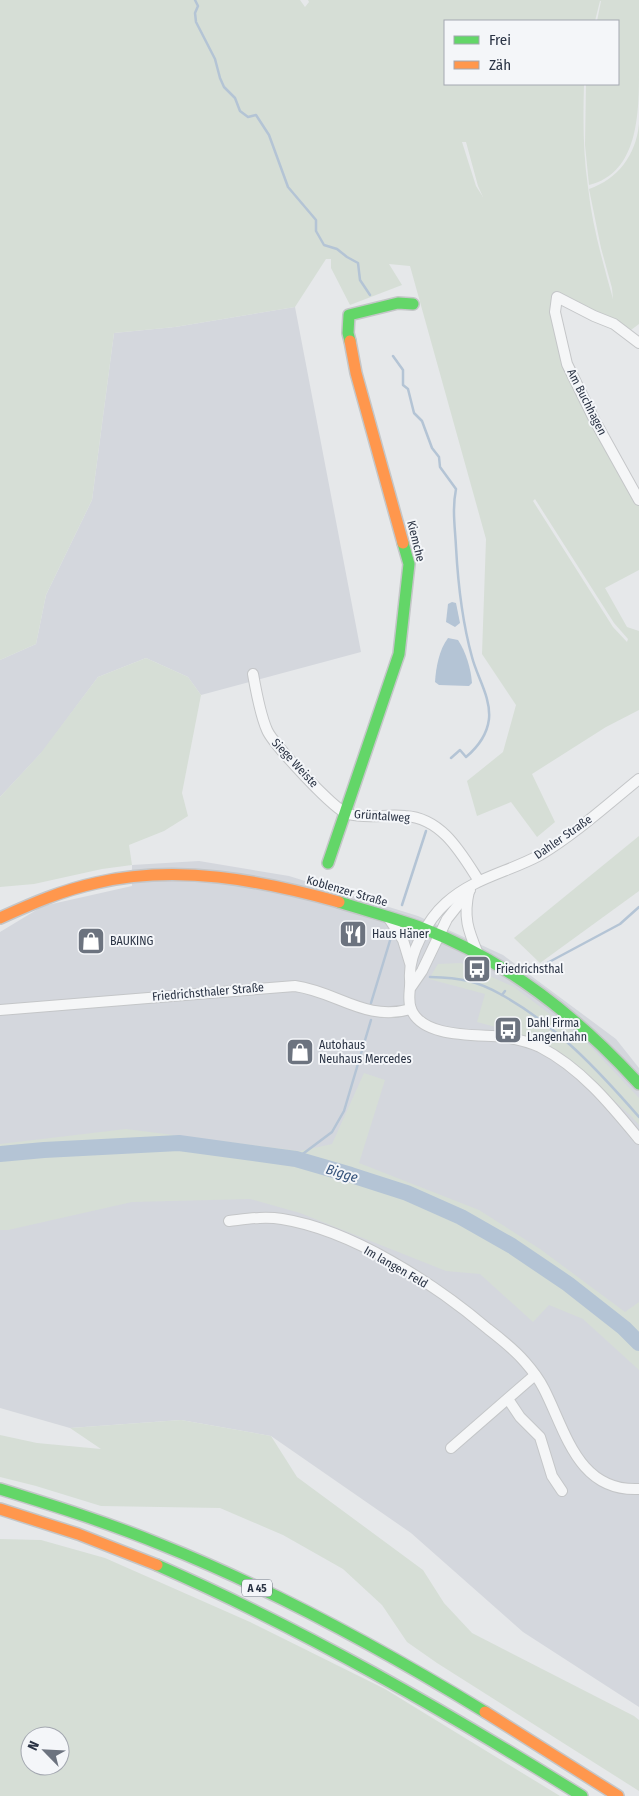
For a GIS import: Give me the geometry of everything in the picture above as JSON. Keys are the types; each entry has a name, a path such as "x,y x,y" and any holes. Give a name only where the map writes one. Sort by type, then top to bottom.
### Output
{"main road":[{"name":"Kiemche","path":"328,863 399,654 409,564 356,373 348,333 349,315 398,303 413,304"},
{"name":"Koblenzer Straße","path":"0,918 38,900 94,883 129,877 189,875 224,877 263,883 304,893 426,930 478,954 519,976 567,1012 607,1049 639,1084"},
{"name":"A 45","path":"0,1489 47,1502 155,1542 242,1580 322,1621 457,1695 618,1796"},
{"name":"A 45","path":"0,1509 131,1553 238,1601 385,1678 467,1725 582,1796"}],"street":[{"name":"Am Buchhagen","path":"639,343 614,324 558,297 555,312 567,364 639,500"},
{"name":"Siege Weiste","path":"253,674 267,731 277,745 346,814"},
{"name":"Dahler Straße","path":"410,964 416,946 445,904 479,880 528,861 553,846 639,779"},
{"name":"Grüntalweg","path":"346,814 406,816 432,824 445,834 479,880"},
{"name":"Dahler Straße","path":"411,987 422,971 447,919 479,880"},
{"path":"470,890 466,905 466,920 478,954"},
{"path":"388,917 403,940 410,964 411,987 409,1003 411,1009 421,1021 441,1031 505,1037 524,1041 540,1048 563,1061 582,1076 639,1140"},
{"name":"Friedrichsthaler Straße","path":"0,1010 295,986 317,990 372,1012 388,1013 411,1009"},
{"name":"Im langen Feld","path":"229,1221 267,1218 294,1221 340,1236 375,1253 461,1306 516,1352 535,1375 571,1448 581,1463 593,1474 611,1484 618,1487 639,1489"},
{"path":"451,1448 535,1375"},
{"path":"508,1399 520,1417 540,1437 552,1476 562,1490"}],"shaded area":[{"path":"0,0 300,0 305,7 309,2 308,0 639,0 639,86 633,139 627,154 618,168 606,178 589,185 585,145 586,85 619,85 619,20 597,20 600,1 595,20 444,20 444,85 584,85 584,149 586,174 598,244 613,299 589,189 609,179 624,164 634,146 639,124 639,324 627,333 557,296 565,365 639,505 639,570 605,588 627,627 639,631 639,710 606,727 532,774 555,822 537,837 511,802 477,816 467,781 503,752 516,705 482,654 486,539 410,266 389,264 402,285 350,305 331,268 331,259 326,259 295,307 175,327 114,333 92,500 46,595 36,644 0,660","holes":["462,142 466,142 478,186 483,197 476,186","535,499 614,623 628,639 627,642 613,627 533,501"]},
{"path":"295,307 361,652 201,695 188,677 146,658 98,677 43,751 0,797 0,660 36,644 46,595 92,500 114,333 175,327"},
{"path":"146,658 188,677 201,695 182,793 188,816 164,831 129,845 132,865 102,869 34,884 0,887 0,797 40,754 98,677"},
{"path":"639,836 639,891 540,963 514,938"},
{"path":"199,861 289,876 418,916 503,955 616,1039 639,1068 639,1707 523,1632 411,1533 271,1436 181,1420 70,1428 0,1408 0,932 43,906 132,886 132,865"},
{"path":"461,963 514,987 583,1039 639,1098 639,1125 584,1073 544,1044 511,1031 477,1022 485,994 429,979 438,964"},
{"path":"364,1073 385,1080 359,1163 479,1210 540,1249 625,1312 639,1302 639,1370 583,1319 549,1305 533,1322 480,1274 446,1271 300,1213 250,1199 132,1202 8,1230 0,1230 0,1144 126,1129 300,1151 332,1144"},
{"path":"181,1420 271,1436 297,1477 423,1570 444,1603 472,1633 639,1720 639,1791 407,1642 382,1605 343,1569 283,1535 220,1508 101,1506 0,1477 0,1435 37,1443 101,1449 70,1428"},
{"path":"0,1539 41,1540 105,1558 250,1622 385,1689 560,1796 0,1796"}],"water":[{"path":"456,603 460,623 455,627 446,622 448,604"},
{"path":"448,638 458,640 468,661 472,683 469,686 439,685 435,682 438,659"}],"waterway":[{"path":"195,0 198,6 195,13 196,22 215,59 224,87 235,98 240,111 248,117 256,115 269,135 288,187 316,220 316,231 324,245 337,249 358,263 360,280 370,295"},
{"path":"393,356 403,370 403,385 408,389 414,413 422,421 432,448 439,457 440,467 456,489 454,518 461,602 474,665 488,703 489,719 484,735 478,745 466,757 460,750 451,758"},
{"path":"402,905 426,831"},
{"path":"536,969 620,924 639,907"},
{"path":"371,1003 392,934"},
{"path":"430,977 468,981 502,995 505,991"},
{"path":"502,995 541,1020 576,1050 639,1117"},
{"path":"296,1159 332,1132 344,1111 371,1020"},
{"name":"Bigge","path":"0,1154 179,1143 296,1159 351,1175 407,1193 461,1217 512,1246 568,1284 624,1328 639,1343"}],"traffic: fast":[{"path":"350,341 348,333 349,315 398,303 413,304"},
{"path":"328,863 399,654 409,564 403,543"},
{"path":"339,902 422,928 454,941 484,957 540,993 566,1014 616,1059 639,1084"},
{"path":"0,1489 122,1529 245,1581 367,1643 485,1712"},
{"path":"157,1565 267,1617 374,1673 479,1733 582,1796"}],"traffic: slow":[{"path":"350,341 356,373 403,543"},
{"path":"0,918 71,889 126,877 157,875 188,875 249,881 339,902"},
{"path":"0,1509 78,1534 157,1565"},
{"path":"485,1712 618,1796"}],"place":[{"name":"Haus Häner","path":"353,934"},
{"name":"BAUKING","path":"91,941"},
{"name":"Friedrichsthal","path":"477,969"},
{"name":"Dahl Firma Langenhahn","path":"508,1030"},
{"name":"Autohaus Neuhaus Mercedes","path":"300,1052"}]}
